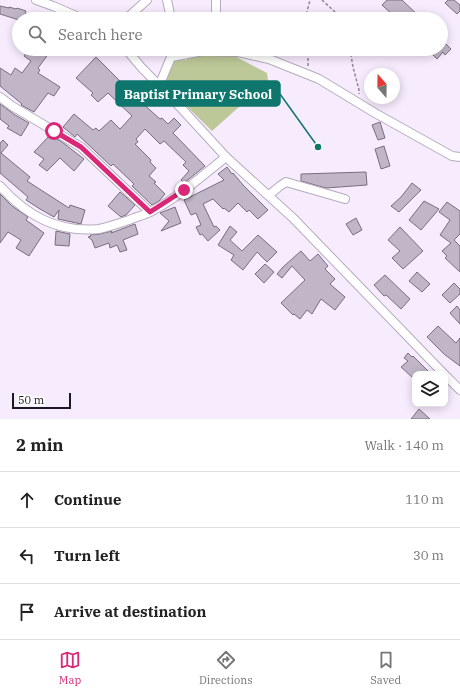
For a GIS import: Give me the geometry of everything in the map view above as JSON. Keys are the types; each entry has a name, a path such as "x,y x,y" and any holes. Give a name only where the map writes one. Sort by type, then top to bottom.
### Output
{"street":[{"path":"36,0 67,12"},
{"path":"134,12 147,0"},
{"path":"167,0 170,12"},
{"path":"216,0 216,12"},
{"path":"132,56 226,157 269,195 442,371"},
{"path":"159,86 170,56"},
{"path":"256,56 269,59 319,78 452,156 460,157"},
{"path":"0,97 12,106 81,147 150,212"},
{"path":"0,186 20,205 36,216 54,225 77,229 100,229 150,212 184,190 226,157"},
{"path":"269,195 286,182 345,199"},
{"path":"448,377 460,390"}],"path":[{"path":"307,12 310,0"},
{"path":"322,0 335,12"},
{"path":"307,74 308,56"},
{"path":"351,56 359,90 359,96 356,101"}],"green space":[{"path":"188,56 234,56 267,73 268,81 212,131 164,84 176,58 187,60"}],"building":[{"path":"387,0 402,0 415,12 390,12 382,5"},
{"path":"448,0 454,0 460,5 460,11 457,14 445,3"},
{"path":"0,6 17,8 26,11 12,12 12,18 0,14"},
{"path":"24,56 47,56 38,68 40,70 38,73 60,87 54,96 48,93 34,112 21,105 22,104 0,86 0,68 11,75 15,68 22,73 31,61"},
{"path":"96,57 131,92 139,84 150,93 141,102 168,124 174,118 181,125 173,133 205,166 184,183 181,180 189,171 183,165 186,162 164,141 160,144 145,129 136,139 138,142 135,144 151,160 150,162 156,168 149,176 156,182 154,183 165,194 159,201 152,205 132,186 134,184 113,164 111,166 77,134 75,137 63,127 74,114 93,130 96,128 99,131 111,120 120,129 132,116 108,93 98,102 91,95 93,93 76,78"},
{"path":"0,104 29,123 21,136 7,128 9,126 0,119"},
{"path":"380,122 385,138 378,140 372,125"},
{"path":"50,135 62,142 84,159 74,171 60,158 47,171 39,165 44,159 34,152"},
{"path":"3,140 8,145 1,153 30,177 27,181 69,208 70,205 85,210 81,224 58,219 59,210 54,217 40,209 26,200 28,197 0,173 0,143"},
{"path":"384,146 390,166 381,169 375,149"},
{"path":"227,167 232,174 233,173 268,210 258,219 249,210 247,212 238,203 229,212 224,208 223,209 213,199 203,204 214,227 216,226 220,230 208,241 202,234 200,235 196,227 201,225 196,213 191,215 184,200 224,180 218,174"},
{"path":"366,172 367,185 326,188 301,181 301,174"},
{"path":"412,183 421,190 399,212 391,206 401,197"},
{"path":"120,192 135,205 126,215 121,217 108,206"},
{"path":"0,194 12,206 28,217 26,220 44,233 29,256 16,248 21,240 8,232 0,243"},
{"path":"424,201 439,209 421,230 409,220"},
{"path":"447,202 460,211 460,234 454,240 460,246 460,272 445,258 447,256 442,251 451,243 440,235 450,220 439,212"},
{"path":"175,207 181,223 161,231 169,221 160,213"},
{"path":"356,218 362,230 353,235 346,224"},
{"path":"135,224 138,234 123,240 127,250 120,252 117,245 110,248 109,243 95,248 92,240 88,237 91,236 90,235 112,231 111,233"},
{"path":"230,226 237,232 230,240 242,251 258,235 277,252 267,262 257,252 243,270 231,260 234,255 218,245"},
{"path":"400,227 423,251 403,269 392,258 400,251 388,240"},
{"path":"56,231 70,234 69,246 55,245"},
{"path":"301,251 310,261 318,254 328,266 325,269 335,279 330,284 345,297 335,310 321,299 312,314 307,310 300,319 294,314 293,315 281,303 305,280 292,266 282,278 277,274"},
{"path":"265,264 274,272 264,283 255,274"},
{"path":"417,272 430,284 422,292 409,281"},
{"path":"385,275 410,299 401,309 386,295 384,296 374,285"},
{"path":"454,283 460,289 460,294 450,303 442,295"},
{"path":"457,306 460,310 460,324 450,313"},
{"path":"438,326 456,343 460,338 460,366 444,354 427,337"},
{"path":"408,353 428,371 412,371 412,377 401,367 408,361 404,358"},
{"path":"419,409 430,419 411,419"}],"place":[{"name":"Baptist Primary School","path":"318,147"}],"route":[{"path":"54,131 81,147 150,212 184,190"}]}
